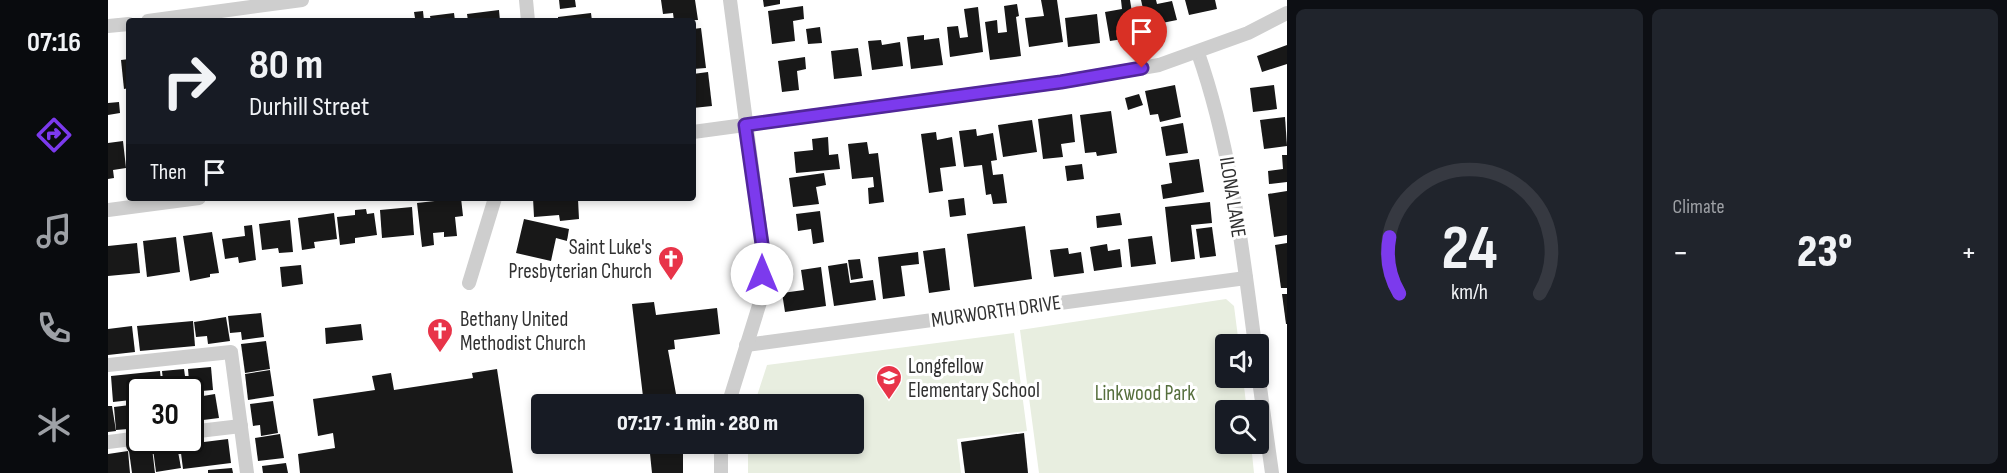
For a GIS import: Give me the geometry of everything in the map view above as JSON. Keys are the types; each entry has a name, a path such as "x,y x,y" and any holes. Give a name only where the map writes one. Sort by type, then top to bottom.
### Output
{"street":[{"path":"170,18 302,0"},
{"path":"526,0 528,18"},
{"path":"730,0 763,251 761,299 731,394"},
{"path":"696,132 1061,82 1158,65 1198,53 1248,33 1287,13"},
{"path":"108,27 126,24"},
{"name":"ILONA LANE","path":"1198,53 1216,104 1254,334"},
{"path":"108,210 176,201"},
{"path":"469,283 494,201"},
{"name":"MURWORTH DRIVE","path":"746,345 1246,278"},
{"path":"108,364 231,352 247,473"},
{"path":"1260,388 1272,473"},
{"path":"204,430 241,426"},
{"path":"108,442 126,440"},
{"path":"721,454 721,473"}],"green space":[{"name":"Linkwood Park","path":"1226,299 1234,306 1238,334 1215,334 1215,388 1244,388 1246,400 1215,400 1215,454 1252,454 1254,473 1039,473 1020,330"},
{"name":"Longfellow Elementary School","path":"1014,333 1027,431 957,439 961,473 748,473 748,454 864,454 864,394 758,394 767,365"}],"building":[{"path":"559,0 575,0 576,7 560,9"},
{"path":"661,0 695,0 698,20 696,18 674,18 673,13 663,14"},
{"path":"763,0 780,0 780,4 764,7"},
{"path":"1041,0 1057,0 1063,42 1029,47 1025,18 1044,16"},
{"path":"1121,0 1130,0 1136,37 1110,41 1105,12 1122,9"},
{"path":"1141,0 1156,0 1157,4 1172,1 1177,20 1147,26"},
{"path":"1185,0 1215,0 1217,9 1189,15"},
{"path":"1017,4 1019,16 1016,17 1021,56 990,60 985,22 997,20 998,33 1007,32 1004,6"},
{"path":"803,6 804,19 793,21 795,41 772,44 768,11"},
{"path":"978,7 983,52 950,57 947,27 958,26 960,38 968,37 964,9"},
{"path":"499,10 500,18 468,18 467,14"},
{"path":"423,11 424,18 415,18 414,12"},
{"path":"454,13 455,18 430,18 430,16"},
{"path":"591,13 592,18 558,18"},
{"path":"1097,14 1100,43 1068,47 1065,18"},
{"path":"820,27 822,43 808,44 806,29"},
{"path":"701,28 706,68 696,69 696,29"},
{"path":"924,35 924,40 939,38 943,65 911,69 907,37"},
{"path":"881,40 882,45 900,42 903,66 872,70 868,41"},
{"path":"1287,45 1287,64 1262,72 1257,56"},
{"path":"858,48 862,76 834,79 831,51"},
{"path":"805,57 806,69 797,71 799,90 782,92 778,61"},
{"path":"126,59 126,89 124,89 121,60"},
{"path":"708,72 712,106 696,108 696,74"},
{"path":"1175,85 1181,117 1160,122 1158,114 1150,115 1145,91"},
{"path":"1274,85 1277,109 1253,112 1250,88"},
{"path":"1139,94 1143,105 1128,110 1125,98"},
{"path":"119,102 120,113 108,115 108,103"},
{"path":"1111,111 1117,153 1097,156 1096,152 1085,153 1080,115"},
{"path":"1072,114 1075,142 1061,144 1063,157 1043,159 1038,119"},
{"path":"1285,117 1287,146 1264,149 1260,120"},
{"path":"1032,120 1037,152 1003,157 998,125"},
{"path":"1183,123 1188,153 1166,156 1161,127"},
{"path":"976,129 977,136 993,133 997,160 991,161 993,175 1003,174 1007,203 993,204 991,194 986,195 982,165 964,167 959,131"},
{"path":"936,132 937,140 952,137 956,166 940,168 943,191 929,193 921,134"},
{"path":"828,137 829,155 838,154 840,169 796,173 794,152 813,150 812,139"},
{"path":"123,141 126,168 113,170 114,178 108,179 108,143"},
{"path":"867,142 869,154 878,153 884,202 869,204 868,188 874,187 873,177 852,179 848,144"},
{"path":"1282,155 1287,155 1287,182 1269,184 1268,171 1283,169"},
{"path":"1199,159 1204,192 1163,199 1161,185 1172,183 1169,163"},
{"path":"1082,164 1084,179 1067,181 1065,166"},
{"path":"824,173 826,185 816,187 819,204 793,207 789,178"},
{"path":"1287,191 1287,235 1274,237 1268,194"},
{"path":"964,198 966,215 950,217 948,200"},
{"path":"461,201 463,216 455,217 457,236 444,237 444,232 433,233 434,245 422,247 417,203"},
{"path":"533,201 578,201 579,219 560,221 559,215 534,217"},
{"path":"1210,202 1212,223 1191,225 1195,259 1171,262 1165,207"},
{"path":"412,207 414,235 382,238 380,210"},
{"path":"366,209 367,214 374,213 377,235 355,238 355,243 340,245 337,217 355,215 355,210"},
{"path":"820,211 824,242 813,244 811,229 798,231 796,214"},
{"path":"334,213 337,239 314,242 315,248 302,250 298,218"},
{"path":"1120,213 1122,225 1097,228 1096,216"},
{"path":"524,219 569,229 567,241 556,238 551,261 516,253"},
{"path":"290,220 293,252 279,253 278,248 262,250 259,224"},
{"path":"252,225 256,260 239,263 238,257 225,259 222,239 245,236 244,226"},
{"path":"1025,226 1032,279 974,287 967,234"},
{"path":"1212,227 1216,256 1200,258 1196,229"},
{"path":"212,232 219,273 190,281 183,236"},
{"path":"1152,236 1156,264 1131,267 1128,239"},
{"path":"176,237 180,272 147,277 143,241"},
{"path":"137,243 140,273 108,276 108,246"},
{"path":"1287,243 1287,288 1281,288 1275,245"},
{"path":"1107,244 1108,251 1120,249 1122,267 1094,271 1090,247"},
{"path":"945,248 950,290 929,293 923,251"},
{"path":"1068,248 1069,254 1081,252 1084,273 1054,277 1050,250"},
{"path":"918,252 919,264 901,266 905,296 883,299 878,257"},
{"path":"860,259 863,278 851,280 848,260"},
{"path":"847,263 850,283 873,280 876,300 834,306 828,266"},
{"path":"301,265 303,284 282,287 280,267"},
{"path":"821,267 826,306 785,312 782,293 804,290 801,270"},
{"path":"1282,294 1287,294 1287,324 1286,324"},
{"path":"654,302 656,315 717,308 720,334 674,340 675,349 668,350 676,394 643,394 632,304"},
{"path":"261,313 264,337 242,340 241,332 230,333 228,316"},
{"path":"226,317 230,341 208,344 207,336 196,337 194,322"},
{"path":"193,321 195,346 140,351 137,326"},
{"path":"361,324 363,340 326,344 325,328"},
{"path":"132,326 135,352 108,355 108,329"},
{"path":"266,341 270,369 245,373 241,344"},
{"path":"211,367 213,390 204,391 204,376 189,376 188,369"},
{"path":"184,369 185,376 163,376 162,371"},
{"path":"497,369 513,473 300,473 298,454 335,448 333,433 318,436 313,399 375,390 372,376 391,373 394,390 473,378 472,373"},
{"path":"270,370 274,396 248,400 245,374"},
{"path":"160,371 161,376 126,376 126,401 113,402 111,376"},
{"path":"215,394 219,418 204,420 204,396"},
{"path":"273,401 278,433 261,436 260,425 253,426 250,404"},
{"path":"108,406 112,406 116,431 108,432"},
{"path":"126,406 126,429 116,430 114,407"},
{"path":"1024,433 1028,473 965,473 961,442"},
{"path":"280,434 284,458 258,461 255,438"},
{"path":"228,439 231,463 183,469 181,454 204,454 204,442"},
{"path":"126,451 130,473 108,473 108,454"},
{"path":"129,454 153,454 155,473 132,473"},
{"path":"154,454 178,454 181,468 156,472"},
{"path":"650,454 683,454 683,473 652,473"},
{"path":"286,463 288,473 263,473 262,466"},
{"path":"232,468 233,473 208,473 208,470"}],"place":[{"name":"Saint Luke's Presbyterian Church","path":"671,282"},
{"name":"Bethany United Methodist Church","path":"440,354"},
{"name":"Longfellow Elementary School","path":"889,401"}],"route":[{"path":"762,274 763,251 745,125 1061,82 1142,68"}]}
